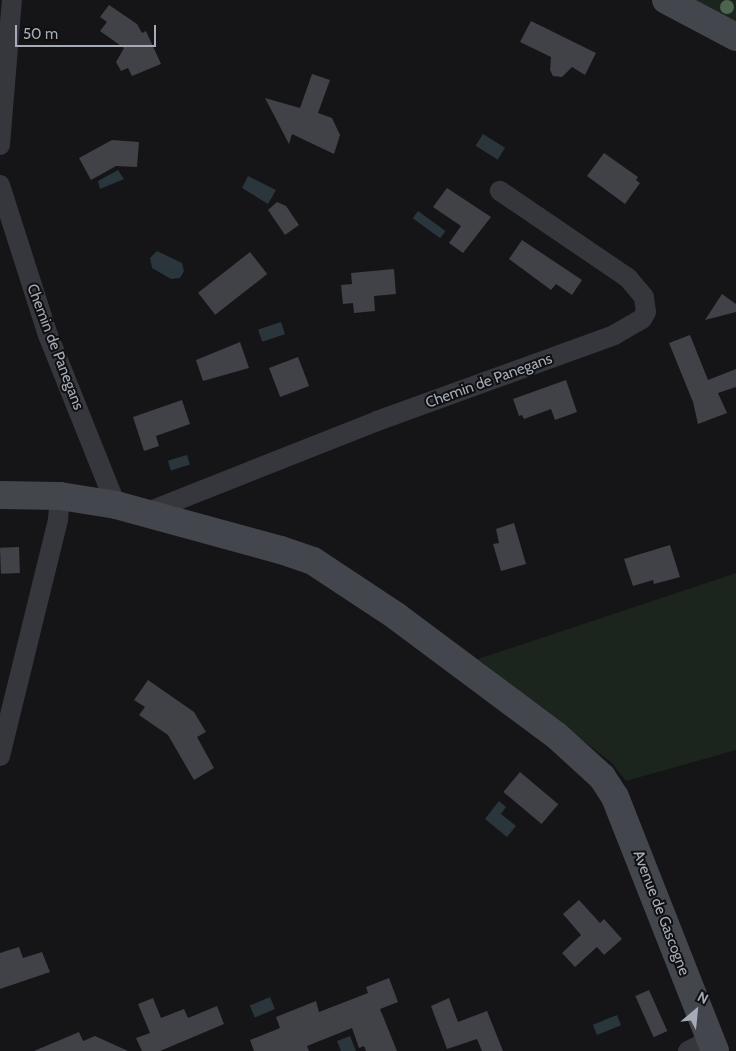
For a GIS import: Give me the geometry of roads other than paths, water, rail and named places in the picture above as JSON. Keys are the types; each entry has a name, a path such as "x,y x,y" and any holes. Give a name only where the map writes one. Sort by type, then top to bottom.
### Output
{"street":[{"path":"0,145 12,0"},
{"path":"666,0 736,36"},
{"name":"Chemin de Panegans","path":"0,185 48,335 116,506"},
{"name":"Chemin de Panegans","path":"145,513 358,429 614,335 642,319 646,312 644,297 628,278 500,191"},
{"path":"0,495 60,496 145,513"},
{"path":"0,756 58,518 60,496"},
{"name":"Avenue de Gascogne","path":"145,513 281,550 324,567 557,736 602,777 628,830 704,1047"}]}
